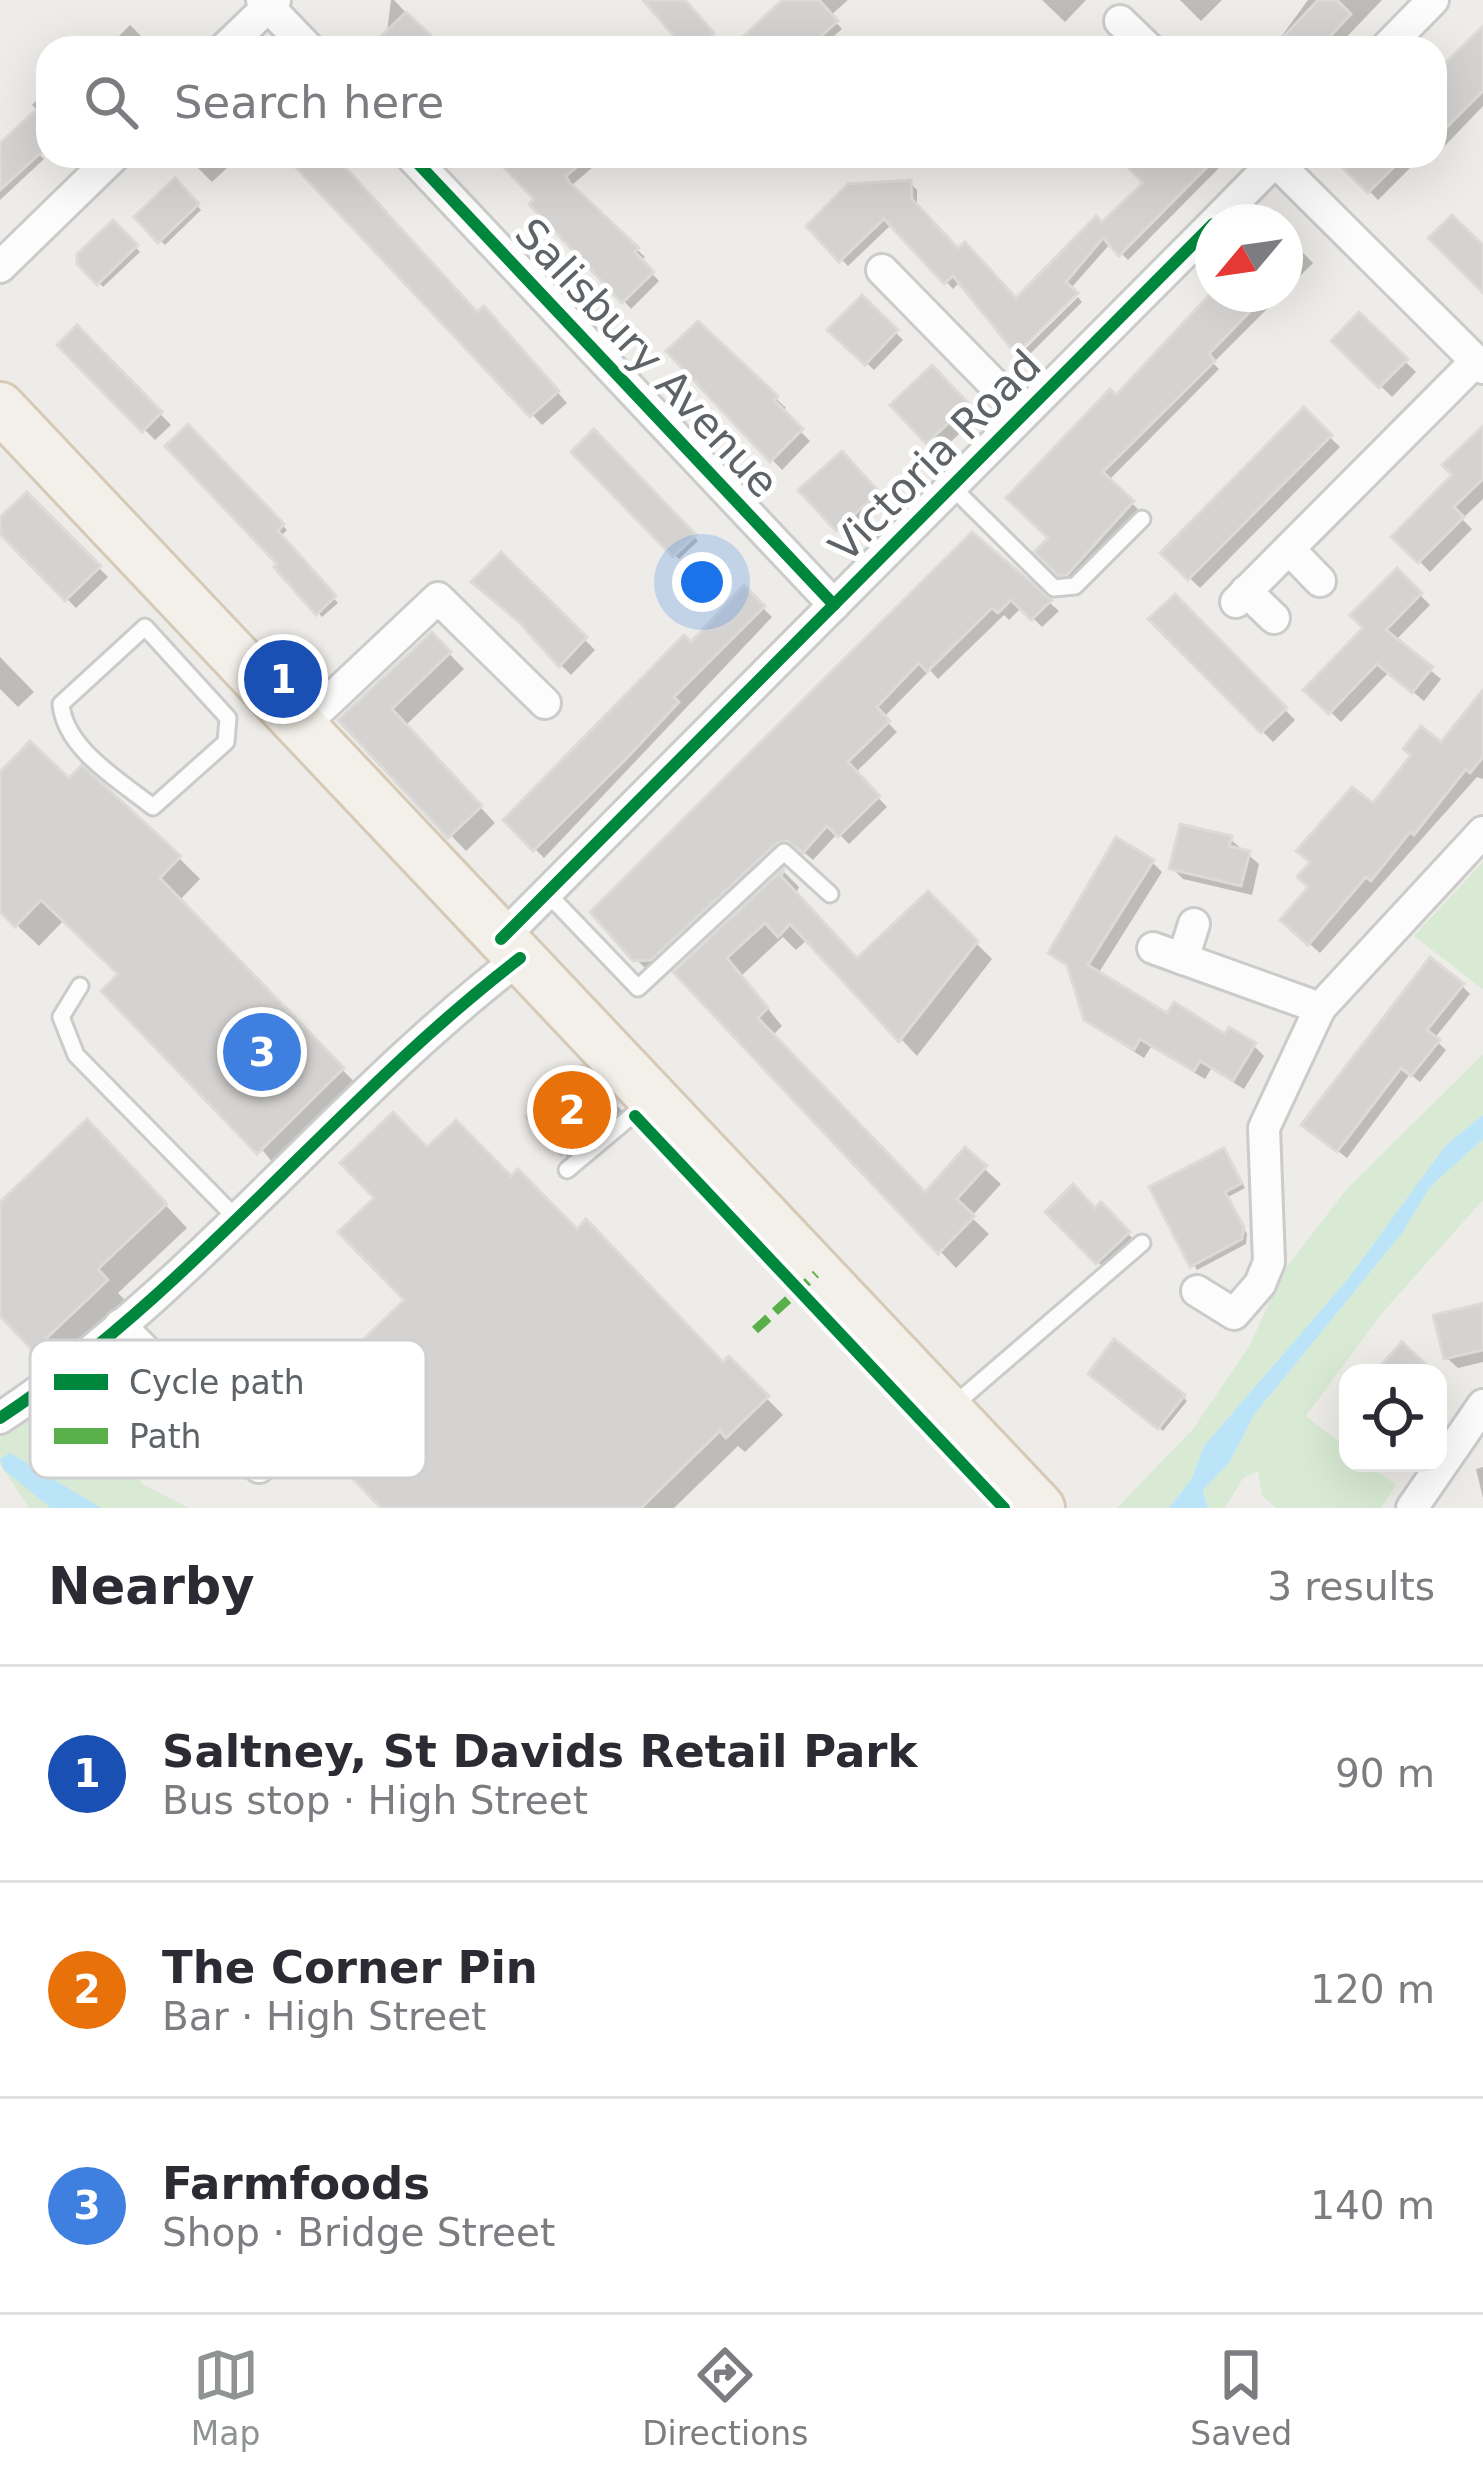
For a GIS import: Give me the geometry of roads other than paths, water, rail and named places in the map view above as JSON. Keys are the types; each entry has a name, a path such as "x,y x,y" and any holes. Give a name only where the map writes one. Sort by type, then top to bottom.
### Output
{"main road":[{"path":"7,429 207,662 300,728 1040,1508"}],"street":[{"path":"1398,36 1433,0"},
{"path":"236,36 268,2 298,36"},
{"path":"1120,21 1136,36"},
{"path":"0,267 102,168"},
{"name":"Salisbury Avenue","path":"422,168 834,605"},
{"name":"Victoria Road","path":"1231,204 1263,168"},
{"path":"1274,618 1241,596 1479,365 1278,168"},
{"name":"Victoria Road","path":"102,1340 240,1222 511,949 547,893 1195,242"},
{"path":"882,270 1024,414"},
{"path":"1289,549 1320,581"},
{"path":"300,728 438,598 545,703"},
{"path":"1197,1291 1234,1314 1260,1284 1269,1262 1264,1128 1320,1008 1483,832"},
{"path":"1183,959 1194,924"},
{"path":"1153,949 1320,1008"},
{"path":"119,1325 134,1340"},
{"name":"Victoria Road","path":"0,1418 30,1398"},
{"path":"1412,1508 1483,1405"}],"lane":[{"path":"953,488 1054,588 1076,586 1142,519"},
{"path":"145,627 207,662 228,718 226,742 153,807 94,759 63,724 61,704 145,627"},
{"path":"547,893 638,988 784,852 830,895"},
{"path":"80,986 61,1017 76,1055 240,1222"},
{"path":"567,1170 652,1097"},
{"path":"933,1396 1142,1244"}],"water":[{"path":"1483,1115 1483,1139 1430,1187 1402,1233 1254,1415 1229,1463 1203,1490 1208,1508 1169,1508 1192,1478 1204,1446 1347,1280 1446,1145"},
{"path":"10,1453 30,1465 30,1478 51,1478 101,1508 51,1508 4,1470 0,1459"}],"place":[{"name":"Saltney, St Davids Retail Park","path":"283,679"},
{"name":"Farmfoods","path":"262,1052"},
{"name":"The Corner Pin","path":"572,1110"}]}
